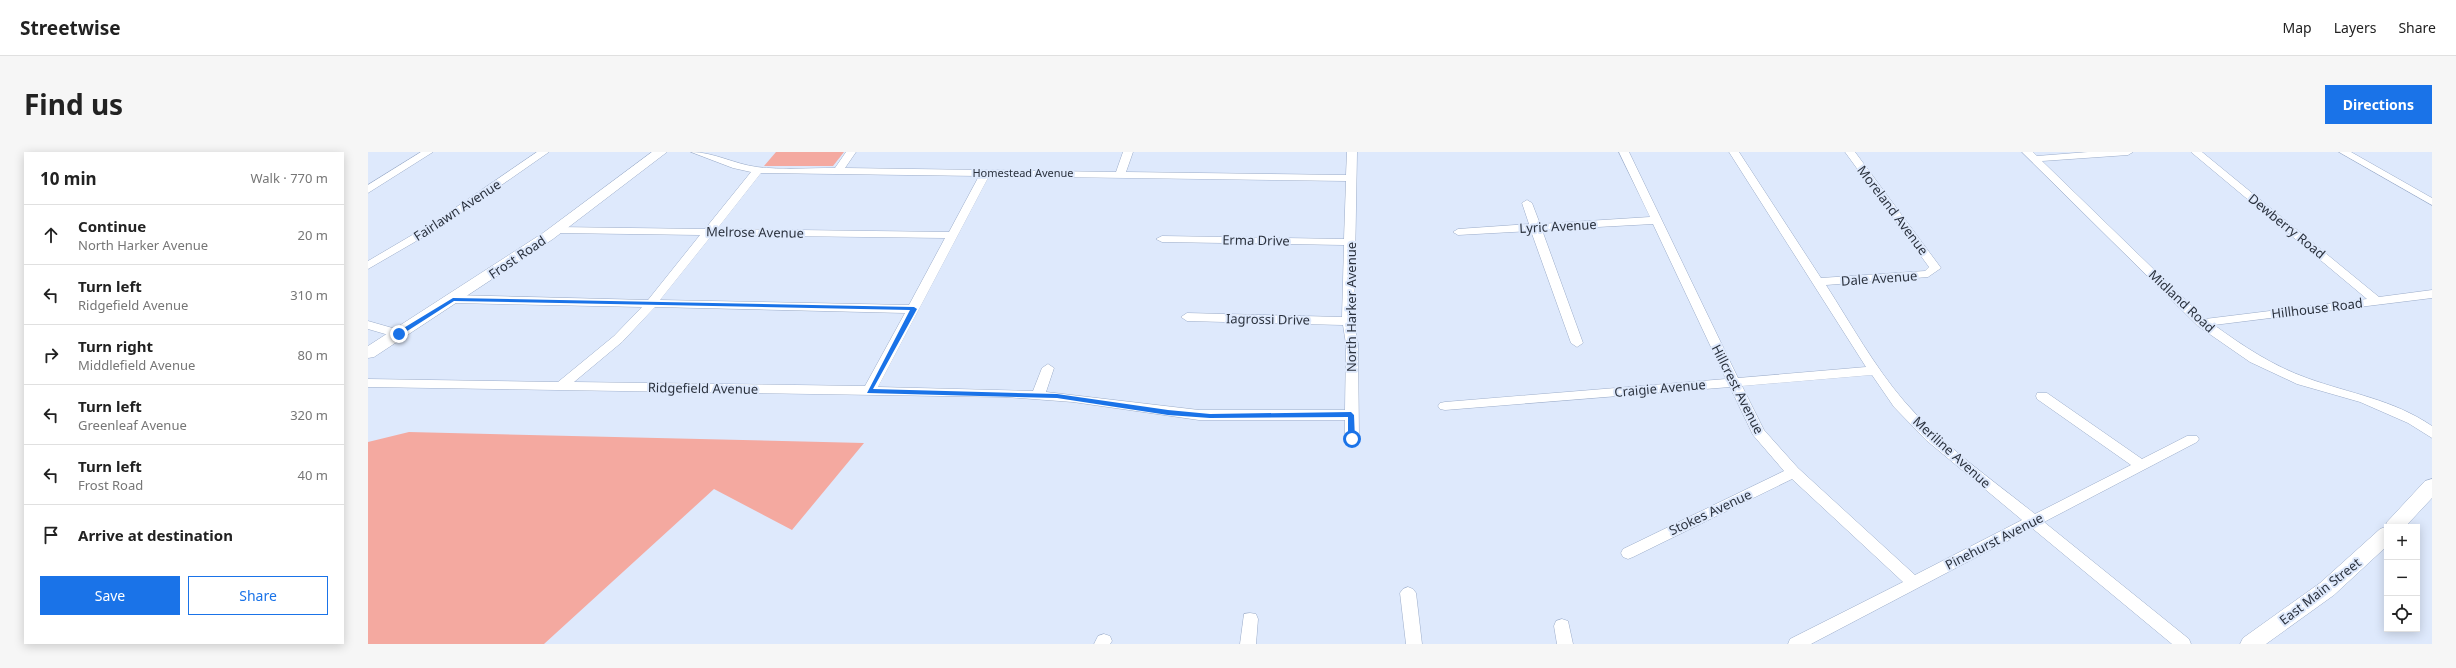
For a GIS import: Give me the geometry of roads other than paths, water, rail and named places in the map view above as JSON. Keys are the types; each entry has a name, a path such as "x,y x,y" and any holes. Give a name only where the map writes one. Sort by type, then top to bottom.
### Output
{"main road":[{"name":"Frost Road","path":"368,353 557,230 660,152"},
{"path":"2397,524 2432,486"},
{"name":"East Main Street","path":"2250,644 2327,589 2384,537"}],"street":[{"path":"368,190 428,152"},
{"name":"Fairlawn Avenue","path":"368,266 440,222 544,152"},
{"name":"Homestead Avenue","path":"696,152 737,166 758,170 1352,178"},
{"path":"838,171 851,152"},
{"path":"1120,174 1128,152"},
{"name":"North Harker Avenue","path":"1352,152 1348,321 1352,344 1352,439"},
{"name":"Hillcrest Avenue","path":"1624,152 1658,220 1733,382 1758,432 1793,472 1913,582"},
{"name":"Meriline Avenue","path":"1734,152 1820,282 1875,371 1900,404 1931,437 2183,644"},
{"name":"Moreland Avenue","path":"1850,152 1935,268"},
{"path":"2031,156 2128,152"},
{"name":"Dewberry Road","path":"2196,152 2377,300"},
{"path":"2344,152 2432,202"},
{"name":"Midland Road","path":"2031,156 2202,323 2254,360 2302,381 2365,399 2413,420 2432,433"},
{"path":"561,386 618,339 652,302 758,170"},
{"path":"869,391 986,173"},
{"path":"1527,202 1577,343"},
{"name":"Lyric Avenue","path":"1458,232 1658,220"},
{"name":"Melrose Avenue","path":"557,230 953,235"},
{"name":"Erma Drive","path":"1162,239 1350,242"},
{"name":"Dale Avenue","path":"1820,282 1928,274 1935,268"},
{"name":"Hillhouse Road","path":"2202,323 2432,294"},
{"path":"453,299 652,302 914,309"},
{"name":"Iagrossi Drive","path":"1187,317 1348,321"},
{"path":"368,324 399,334"},
{"path":"1038,395 1048,368"},
{"name":"Craigie Avenue","path":"1445,406 1875,371"},
{"name":"Ridgefield Avenue","path":"368,383 1038,395 1199,416 1351,415"},
{"path":"2042,396 2141,465"},
{"name":"Pinehurst Avenue","path":"1796,644 1913,582 2192,439"},
{"name":"Stokes Avenue","path":"1628,553 1793,472"},
{"path":"1408,593 1414,644"},
{"path":"1248,644 1250,619"},
{"path":"1562,626 1566,644"}]}
